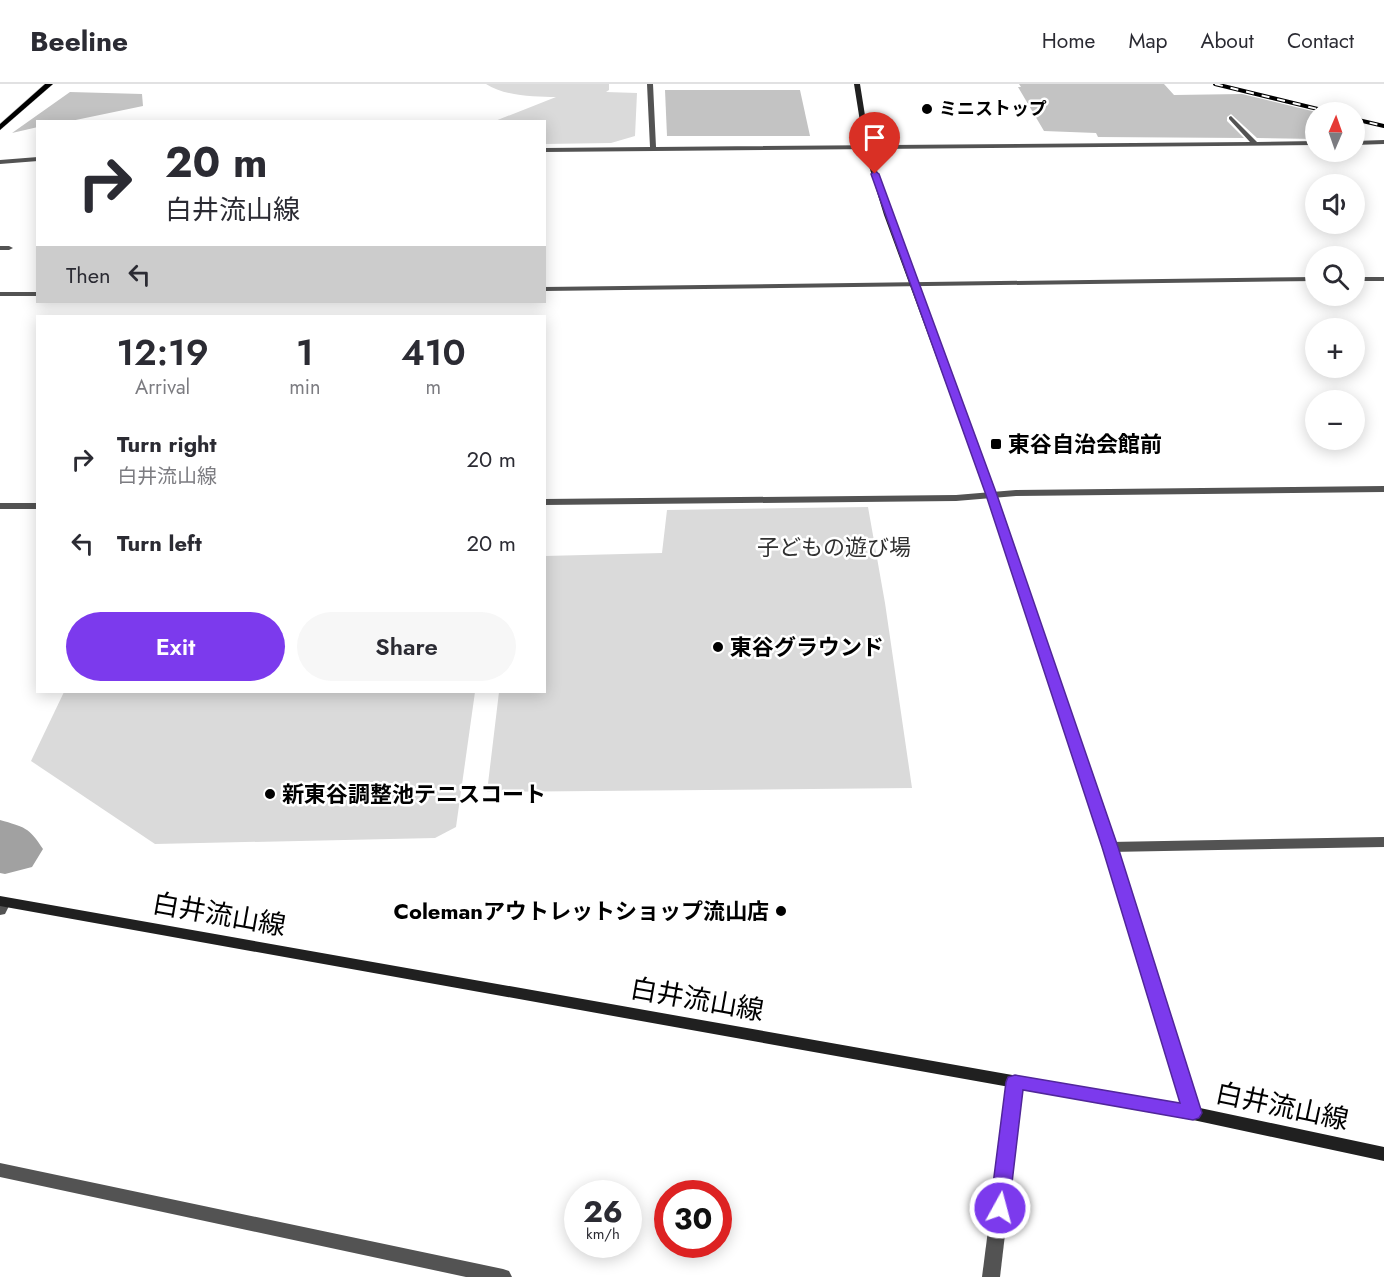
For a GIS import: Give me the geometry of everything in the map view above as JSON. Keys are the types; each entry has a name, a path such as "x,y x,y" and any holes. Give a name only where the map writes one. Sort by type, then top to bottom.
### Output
{"main road":[{"path":"0,128 49,84"}],"street":[{"path":"650,84 653,149"},
{"path":"857,84 866,146 914,285 992,495 1110,847 1193,1113"},
{"path":"1232,118 1256,144"},
{"path":"1365,143 1384,142"},
{"path":"546,150 1305,143"},
{"path":"0,162 36,159"},
{"path":"546,289 1305,279"},
{"path":"1365,279 1384,279"},
{"path":"0,294 36,294"},
{"path":"546,502 1384,489"},
{"path":"0,506 36,506"},
{"path":"1110,847 1384,842"},
{"name":"白井流山線","path":"1,904 1193,1113 1384,1154"},
{"path":"991,1277 1015,1082"},
{"path":"0,1170 503,1277"}],"green space":[{"path":"486,84 609,84 609,90 606,92 637,93 635,136 611,143 546,144 546,120 498,120 556,97 529,96 493,88"},
{"name":"東谷グラウンド","path":"868,507 885,603 912,788 487,792 499,693 546,693 546,556 662,553 667,510"},
{"name":"新東谷調整池テニスコート","path":"64,693 475,693 456,827 435,838 155,844 31,761"}],"building":[{"path":"1019,84 1164,84 1174,95 1242,94 1305,109 1305,139 1257,138 1231,114 1227,117 1227,121 1244,138 1098,137 1096,133 1044,131 1018,87 1021,87"},
{"path":"665,90 800,90 810,136 667,136"},
{"path":"70,92 142,94 143,106 76,120 36,120 36,127 12,133"}],"waterway":[{"path":"0,845 5,849"},
{"path":"0,848 5,849"}],"railway":[{"path":"1215,84 1305,106"},
{"path":"1365,122 1384,126"}],"place":[{"name":"ミニストップ","path":"927,109"},
{"name":"東谷自治会館前","path":"996,444"},
{"name":"東谷グラウンド","path":"718,647"},
{"name":"新東谷調整池テニスコート","path":"270,794"},
{"name":"Colemanアウトレットショップ流山店","path":"781,911"}],"route":[{"path":"875,174 888,215 992,495 1110,847 1193,1113 1015,1082 1000,1208"}],"park label":[{"name":"子どもの遊び場","path":"834,547"}]}
